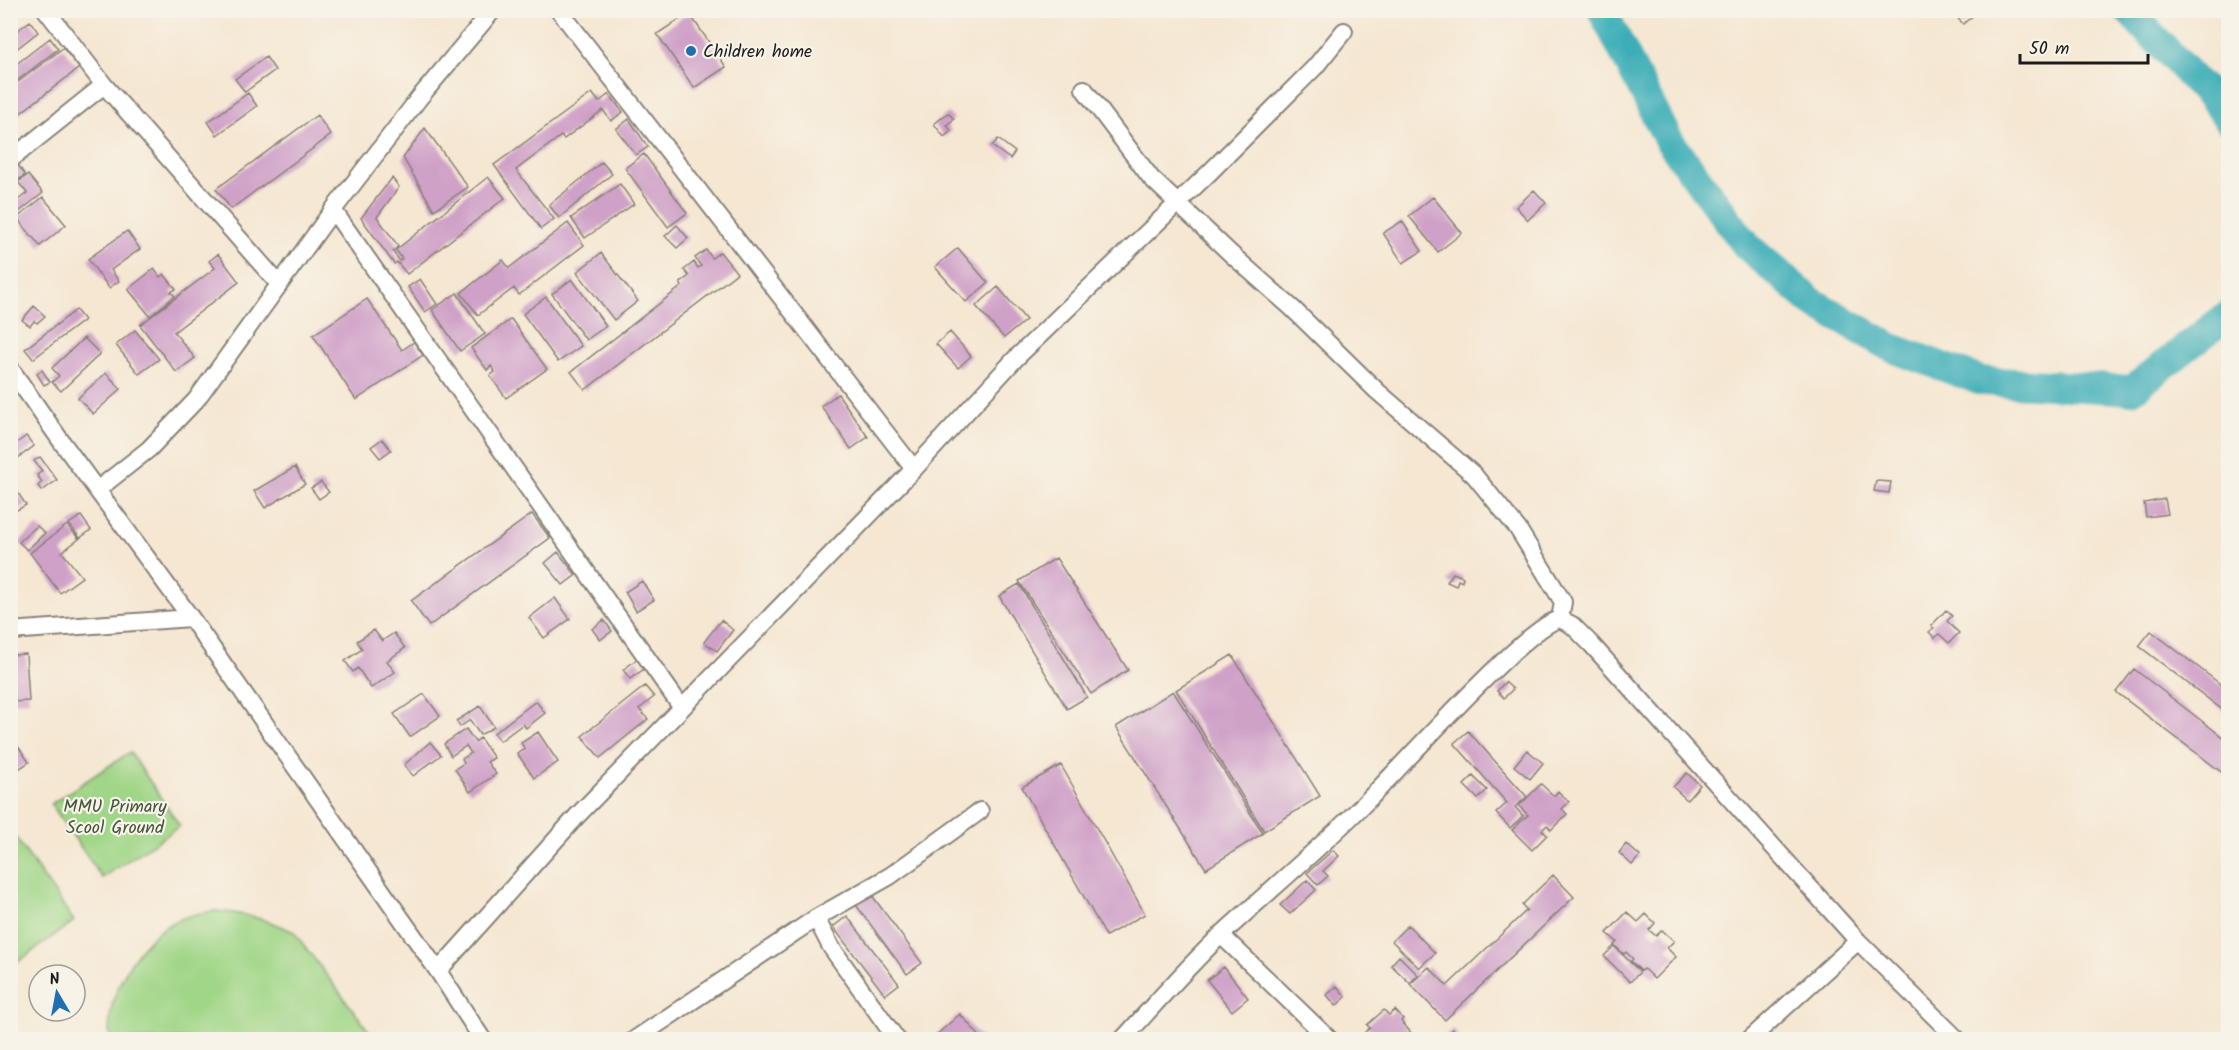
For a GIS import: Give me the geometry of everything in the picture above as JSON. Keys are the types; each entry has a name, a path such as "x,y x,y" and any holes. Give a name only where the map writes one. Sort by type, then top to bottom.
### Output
{"street":[{"path":"46,10 104,85 279,284"},
{"path":"97,490 149,449 196,400 333,210 420,98 493,10"},
{"path":"559,10 914,469"},
{"path":"438,971 577,816 914,469 1015,359 1315,67 1344,32"},
{"path":"10,160 104,85"},
{"path":"1083,89 1151,178 1231,254 1293,308 1377,391 1474,475 1518,529 1563,602 1560,619"},
{"path":"333,210 682,708"},
{"path":"10,368 191,618 438,971 483,1040"},
{"path":"10,630 191,618"},
{"path":"1122,1040 1221,935 1361,807 1529,638 1551,622 1560,619 1572,625 1591,644 1858,941 1958,1040"},
{"path":"634,1040 816,918 890,876 980,811"},
{"path":"816,918 831,946 897,1040"},
{"path":"1221,935 1330,1040"},
{"path":"1749,1040 1858,941"}],"green space":[{"name":"MMU Primary Scool Ground","path":"130,752 180,826 102,878 51,804"},
{"name":"MMU Primary Scool Ground","path":"11,831 74,921 10,967"},
{"path":"215,911 255,917 294,932 375,1039 110,1039 109,1023 112,1006 125,972 135,956 147,942 174,922 189,916"}],"building":[{"path":"1950,10 1972,10 1975,14 1963,24"},
{"name":"Children home","path":"689,13 726,67 694,88 657,34"},
{"path":"30,21 38,32 10,54 10,36"},
{"path":"50,38 58,49 10,86 10,69"},
{"path":"63,48 79,68 10,121 10,88"},
{"path":"266,57 275,70 245,92 235,79"},
{"path":"248,93 257,106 217,135 208,122"},
{"path":"592,93 599,102 609,94 623,112 611,121 603,110 564,139 561,136 516,170 554,219 541,229 494,165"},
{"path":"948,113 954,119 947,125 951,131 944,137 934,124"},
{"path":"317,115 331,135 231,209 216,189"},
{"path":"629,119 648,147 636,155 616,129"},
{"path":"425,128 468,187 434,210 403,158"},
{"path":"998,139 1015,152 1010,159 992,146"},
{"path":"644,154 687,213 668,227 625,168"},
{"path":"602,162 612,174 559,218 549,205"},
{"path":"18,165 25,175 10,186 10,171"},
{"path":"28,175 43,193 10,219 10,206 27,193 18,182"},
{"path":"488,177 505,198 407,274 397,262 394,264 361,218 392,178 399,187 377,217 398,246 393,252 400,261 402,259 396,250"},
{"path":"620,184 634,204 585,238 571,218"},
{"path":"1534,190 1546,203 1528,220 1516,207"},
{"path":"43,197 66,225 40,246 17,218"},
{"path":"1433,197 1462,233 1438,252 1409,216"},
{"path":"1402,221 1422,251 1403,263 1383,233"},
{"path":"568,223 584,245 519,295 514,288 478,315 461,293 503,260 509,268"},
{"path":"677,225 688,238 677,248 665,236"},
{"path":"127,231 140,249 111,270 119,281 109,288 88,259"},
{"path":"958,248 988,283 966,302 935,267"},
{"path":"706,250 712,258 720,252 737,273 585,390 571,372 682,286 680,283 689,276 684,270 694,262 698,268 701,266 695,258"},
{"path":"601,253 638,301 614,320 577,272"},
{"path":"218,254 239,282 174,332 195,358 176,372 140,325 215,268 209,261"},
{"path":"154,269 160,277 164,274 176,289 171,292 175,296 150,316 128,289"},
{"path":"420,279 437,304 425,312 408,287"},
{"path":"572,279 606,326 586,340 552,294"},
{"path":"998,287 1026,320 1004,338 976,306"},
{"path":"457,293 485,334 460,351 432,310"},
{"path":"546,297 581,346 558,362 523,314"},
{"path":"367,299 402,350 414,342 423,355 356,400 313,335"},
{"path":"34,306 45,316 37,323 34,321 30,326 22,320"},
{"path":"76,310 84,320 33,359 25,349"},
{"path":"511,319 547,369 506,398 490,376 495,372 491,366 487,370 471,348"},
{"path":"135,330 159,359 139,374 116,345"},
{"path":"950,332 971,356 958,368 936,344"},
{"path":"84,338 100,354 61,391 52,382 59,376 52,368"},
{"path":"42,370 50,382 44,385 37,374"},
{"path":"106,373 121,389 93,414 78,398"},
{"path":"838,394 868,437 851,449 821,406"},
{"path":"26,436 34,446 10,464 10,448"},
{"path":"382,439 391,450 380,458 371,447"},
{"path":"40,457 57,480 42,491 38,486 42,482 37,475 42,471 34,461"},
{"path":"295,467 305,484 265,508 254,491"},
{"path":"1876,481 1891,482 1889,493 1874,491"},
{"path":"321,482 329,492 319,499 311,488"},
{"path":"18,493 26,505 10,514 10,498"},
{"path":"2165,499 2168,514 2146,517 2144,503"},
{"path":"532,514 550,538 429,626 411,601"},
{"path":"81,516 91,530 80,538 69,524"},
{"path":"67,525 79,539 62,552 82,577 60,593 30,553"},
{"path":"37,526 45,533 27,550 19,542"},
{"path":"558,552 576,575 563,585 545,563"},
{"path":"1056,558 1128,670 1091,694 1019,581"},
{"path":"1453,573 1463,577 1462,582 1458,580 1456,586 1447,582"},
{"path":"642,581 654,600 636,611 625,592"},
{"path":"1019,584 1087,697 1067,709 999,596"},
{"path":"555,598 570,619 544,638 529,618"},
{"path":"1946,610 1952,616 1947,621 1959,633 1949,643 1939,634 1935,638 1929,632 1934,628 1931,626"},
{"path":"604,620 612,631 600,640 592,629"},
{"path":"721,620 733,630 717,651 704,642"},
{"path":"374,630 382,641 394,633 405,648 387,661 395,672 371,688 358,668 353,672 345,661 362,649 357,641"},
{"path":"2151,631 2228,690 2228,714 2139,646"},
{"path":"26,654 29,701 10,702 10,655"},
{"path":"1232,655 1320,796 1264,831 1176,690"},
{"path":"637,659 644,669 630,679 623,670"},
{"path":"2134,669 2228,741 2228,777 2116,692"},
{"path":"1505,682 1513,689 1504,698 1497,691"},
{"path":"645,686 654,697 639,709 648,719 600,758 582,736"},
{"path":"1173,691 1263,833 1206,869 1116,727"},
{"path":"424,694 440,716 410,737 394,714"},
{"path":"536,701 545,713 526,728 523,724 500,741 494,733"},
{"path":"480,706 494,727 480,735 470,720 460,727 456,721"},
{"path":"466,729 475,742 480,738 494,758 487,762 496,774 470,792 455,769 464,763 462,759 471,753 466,746 451,756 444,744"},
{"path":"1468,731 1527,797 1515,807 1523,816 1510,828 1496,813 1507,803 1454,743"},
{"path":"538,732 558,762 534,778 517,753 525,749 521,743"},
{"path":"10,735 29,762 10,775"},
{"path":"430,742 441,755 413,776 404,765"},
{"path":"1527,750 1543,763 1530,779 1514,766"},
{"path":"1061,765 1145,914 1106,936 1022,787"},
{"path":"1687,773 1700,785 1687,800 1673,787"},
{"path":"1473,776 1487,790 1478,799 1464,785"},
{"path":"1541,784 1554,796 1558,791 1569,802 1562,809 1567,814 1551,830 1547,825 1542,830 1547,835 1532,850 1512,830 1528,815 1519,806"},
{"path":"1626,844 1640,856 1632,865 1619,853"},
{"path":"1333,850 1339,856 1323,871 1328,876 1318,885 1307,873"},
{"path":"1553,875 1574,897 1445,1020 1410,984 1429,967 1447,986 1527,910 1522,905"},
{"path":"1307,880 1316,890 1290,914 1280,905"},
{"path":"871,894 922,963 907,974 856,905"},
{"path":"1627,912 1638,922 1646,914 1655,923 1649,930 1656,936 1662,930 1674,941 1667,948 1676,957 1654,979 1644,969 1641,971 1626,952 1624,954 1614,945 1617,942 1607,933"},
{"path":"847,916 899,984 885,995 833,927"},
{"path":"1408,925 1435,953 1419,968 1392,941"},
{"path":"1614,946 1640,972 1630,982 1604,956"},
{"path":"1399,956 1418,975 1410,983 1391,965"},
{"path":"1224,967 1248,998 1232,1011 1207,980"},
{"path":"1337,986 1346,997 1336,1006 1327,995"},
{"path":"1384,1010 1389,1015 1395,1010 1412,1034 1405,1040 1370,1040 1364,1033 1370,1028 1367,1025"},
{"path":"960,1014 983,1040 937,1040 934,1037"},
{"path":"1453,1029 1462,1040 1443,1040 1442,1038"}],"waterway":[{"path":"1602,10 1668,139 1747,246 1812,302 1892,348 1982,381 2132,390 2228,315"},
{"path":"2128,10 2219,106 2228,120"}],"place":[{"name":"Children home","path":"691,51"}]}
